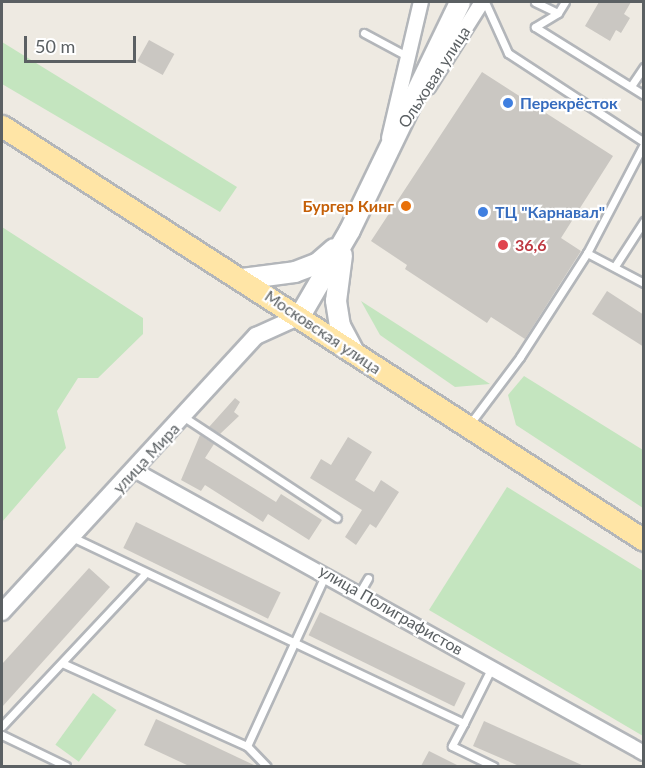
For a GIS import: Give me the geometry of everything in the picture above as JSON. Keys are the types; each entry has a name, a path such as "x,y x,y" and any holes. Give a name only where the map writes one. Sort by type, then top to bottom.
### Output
{"main road":[{"name":"Ольховая улица","path":"300,316 345,240 460,2"},
{"name":"Московская улица","path":"2,126 300,316 467,428 644,540"},
{"path":"242,279 306,267 345,240"},
{"path":"345,240 336,301 340,326 354,352"}],"street":[{"name":"Ольховая улица","path":"386,152 405,56 422,2"},
{"name":"Ольховая улица","path":"386,152 484,2"},
{"name":"улица Мира","path":"2,612 135,471 256,336 300,316"},
{"name":"улица Полиграфистов","path":"135,471 326,573 644,753"}],"lane":[{"path":"467,428 520,357 587,253 644,143 508,53 484,2"},
{"path":"535,2 558,13"},
{"path":"565,2 558,13 535,27 644,95"},
{"path":"364,33 405,56"},
{"path":"632,86 644,67"},
{"path":"615,266 643,221"},
{"path":"587,253 644,283"},
{"path":"184,417 337,518"},
{"path":"71,537 144,575 464,723"},
{"path":"247,746 296,644 326,573"},
{"path":"2,726 144,575"},
{"path":"360,592 368,578"},
{"path":"62,663 247,746 266,766"},
{"path":"492,668 452,746 482,764 493,766"},
{"path":"2,735 66,766"}],"green space":[{"path":"2,42 237,187 220,212 2,84"},
{"path":"2,227 143,318 143,334 98,378 78,378 57,411 66,448 2,522"},
{"path":"361,301 490,384 455,387 380,335"},
{"path":"524,376 643,450 643,508 516,425 508,395"},
{"path":"507,487 643,571 643,736 429,610"},
{"path":"93,693 116,710 79,762 55,745"}],"building":[{"path":"599,2 631,2 624,14 630,18 621,33 616,30 610,41 585,26"},
{"path":"149,40 174,54 163,75 137,61"},
{"name":"ТЦ \"Карнавал\"","path":"482,72 613,156 561,238 581,251 525,339 491,317 487,323 405,269 407,265 371,241"},
{"path":"607,291 644,315 644,347 592,314"},
{"path":"235,398 240,402 234,412 239,416 220,434 209,427"},
{"path":"200,435 214,444 205,458 276,502 281,494 322,520 309,540 268,514 263,522 205,485 201,491 181,480"},
{"path":"348,437 372,452 355,480 374,492 381,480 399,492 376,528 370,524 356,545 345,537 362,510 310,478 321,459 331,465"},
{"path":"136,522 281,593 268,619 123,548"},
{"path":"89,568 110,587 2,707 2,664"},
{"path":"320,612 466,683 454,706 309,635"},
{"path":"156,719 256,766 189,766 144,745"},
{"path":"484,721 584,766 519,766 473,746"},
{"path":"429,751 459,766 421,766"}],"place":[{"name":"Перекрёсток","path":"508,103"},
{"name":"Бургер Кинг","path":"406,206"},
{"name":"ТЦ \"Карнавал\"","path":"483,212"},
{"name":"36,6","path":"503,245"}]}
